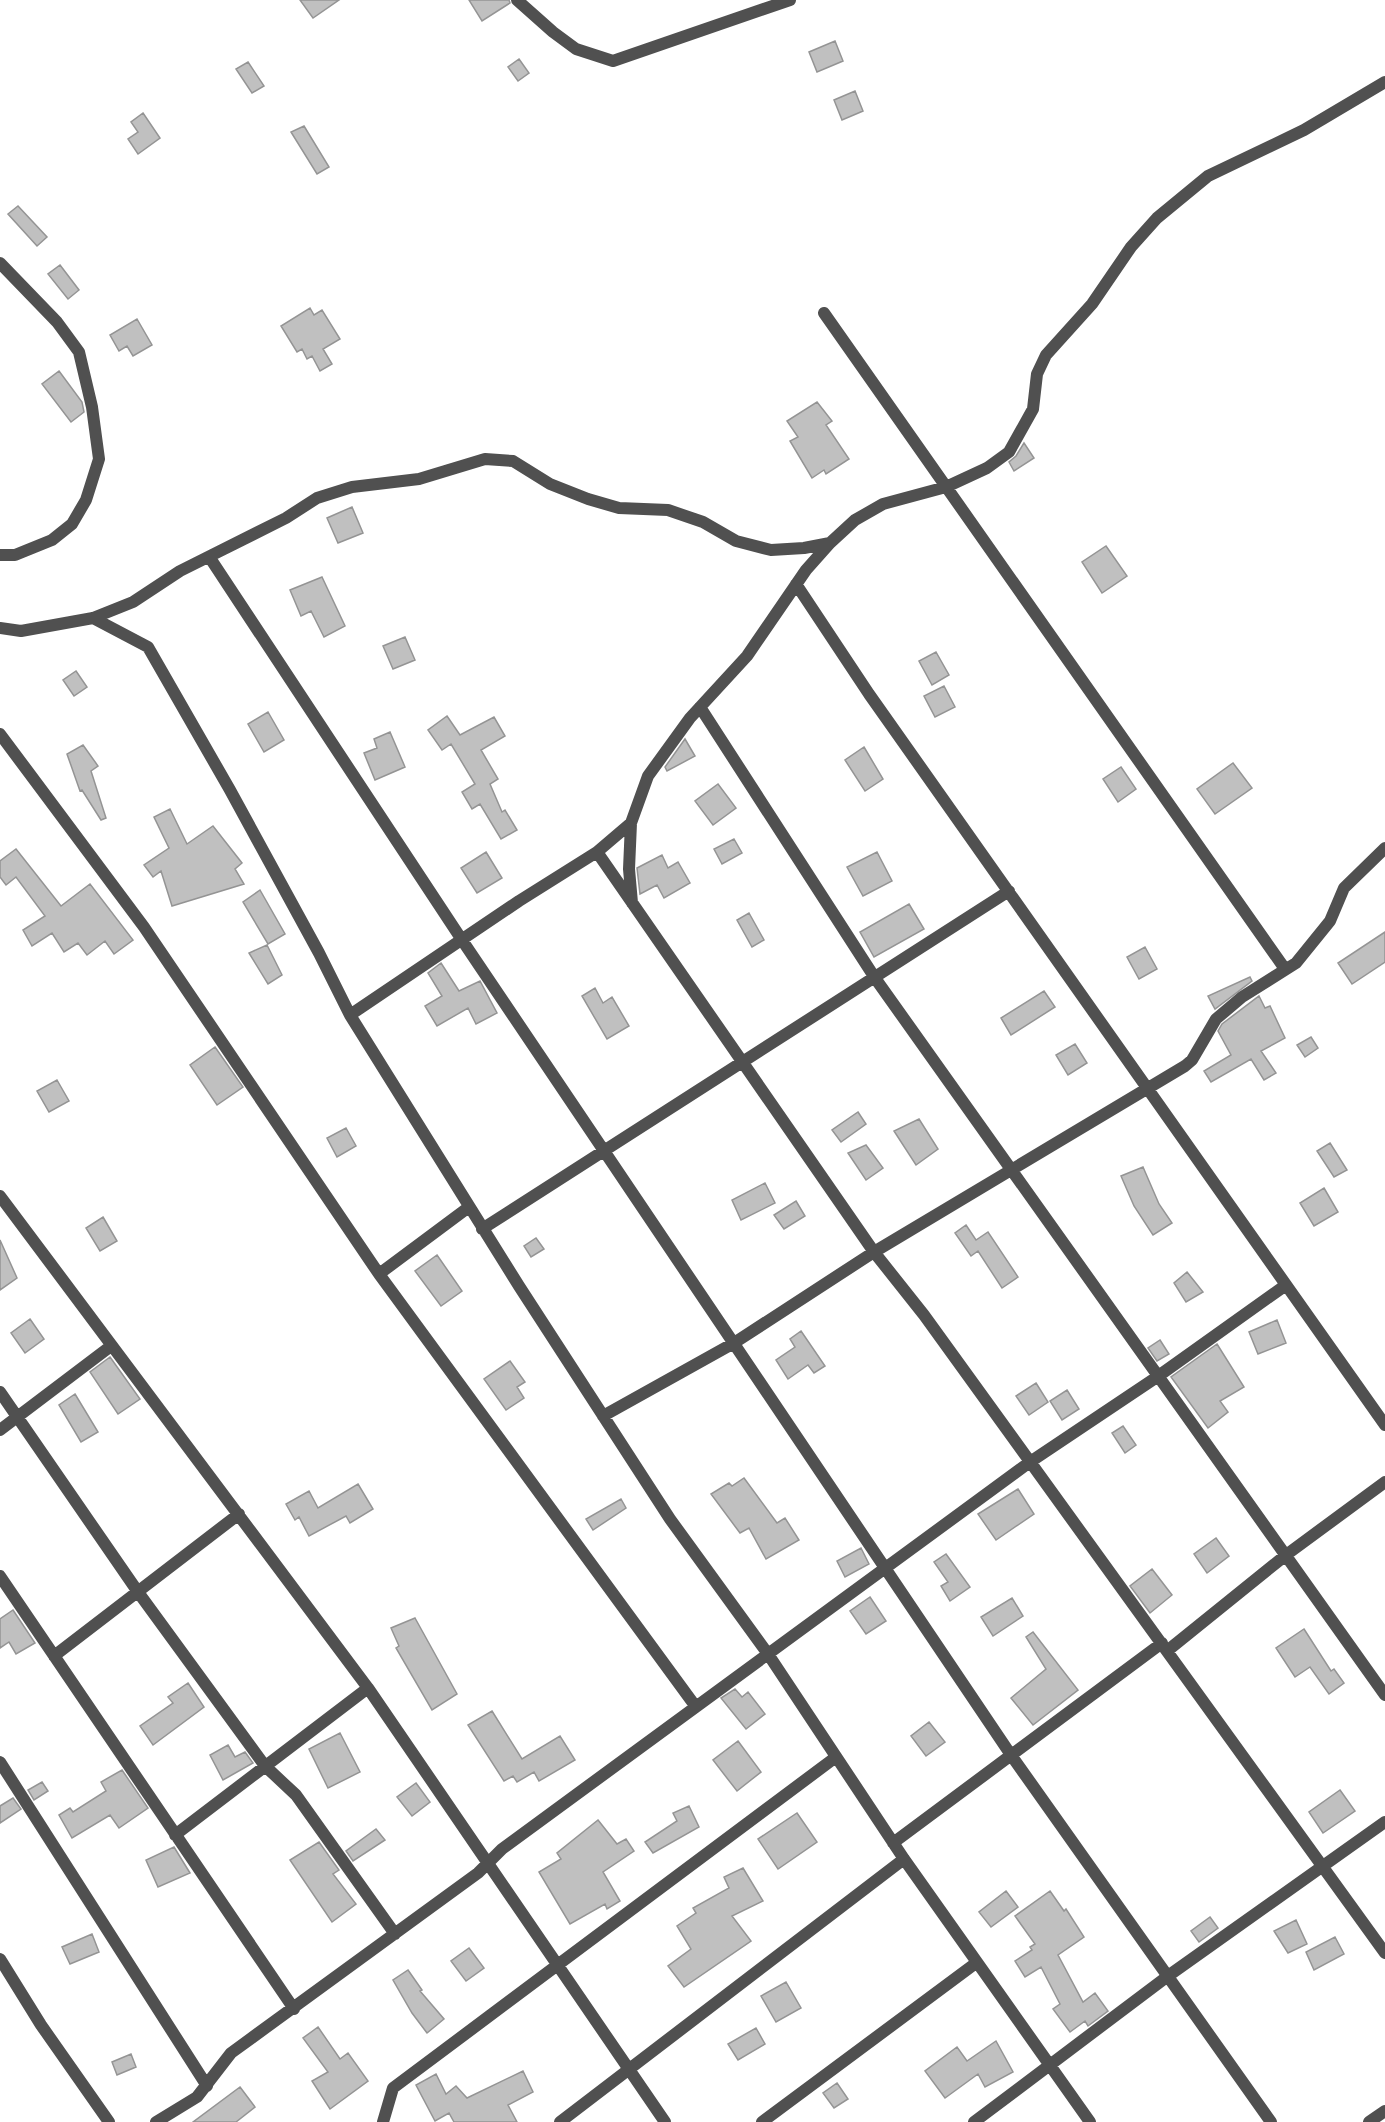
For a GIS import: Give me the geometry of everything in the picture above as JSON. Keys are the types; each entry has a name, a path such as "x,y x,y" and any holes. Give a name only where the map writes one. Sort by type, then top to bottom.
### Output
{"street":[{"path":"517,0 576,49 614,61 790,0"},
{"path":"632,904 629,869 631,823 648,776 700,707 747,656 796,584 830,543 855,520 884,504 946,487 987,468 1009,452 1033,409 1037,374 1046,356 1092,304 1131,247 1157,218 1208,176 1304,130 1385,82"},
{"path":"0,263 57,322 79,352 92,407 99,459 87,500 72,524 52,540 15,555 0,555"},
{"path":"824,313 1285,969"},
{"path":"0,628 21,632 93,618 133,602 180,571 286,518 317,498 352,487 420,479 485,459 513,461 550,484 619,508 668,510 703,522 736,541 771,550 804,548 830,543"},
{"path":"210,558 462,940 1011,1755 1271,2122"},
{"path":"796,584 869,694 1385,1425"},
{"path":"93,618 148,647 320,953 350,1015 482,1229 670,1520 768,1654 904,1859 1090,2122"},
{"path":"700,707 875,978 1385,1695"},
{"path":"0,734 144,927 379,1274 696,1707"},
{"path":"350,1015 597,852 631,823"},
{"path":"603,1416 734,1343 874,1252 1185,1066 1192,1060 1216,1019 1242,997 1296,963 1330,921 1344,888 1385,848"},
{"path":"597,852 874,1252 924,1315 1385,1953"},
{"path":"482,1229 1009,891"},
{"path":"0,1196 368,1688 665,2122"},
{"path":"379,1274 469,1207"},
{"path":"156,2122 197,2097 207,2086 220,2064 231,2053 489,1864 502,1849 886,1570 1030,1462 1157,1377 1286,1285"},
{"path":"0,1430 111,1346"},
{"path":"0,1392 138,1592 265,1766 296,1795 395,1934"},
{"path":"893,1843 1011,1755 1165,1647 1385,1482"},
{"path":"54,1656 238,1514"},
{"path":"0,1576 294,2009"},
{"path":"175,1835 368,1688"},
{"path":"382,2122 393,2088 836,1757"},
{"path":"0,1762 207,2086"},
{"path":"974,2122 1168,1976 1324,1868 1385,1822"},
{"path":"560,2122 904,1859"},
{"path":"0,1959 41,2025 109,2122"},
{"path":"762,2122 976,1963"},
{"path":"1369,2122 1385,2111"}],"building":[{"path":"300,0 339,0 313,18"},
{"path":"469,0 509,0 510,3 482,21"},
{"path":"835,41 843,61 817,72 809,52"},
{"path":"519,59 529,73 518,81 508,67"},
{"path":"248,62 264,86 252,93 236,69"},
{"path":"855,91 863,111 842,120 834,100"},
{"path":"143,113 160,138 138,154 128,139 138,132 131,122"},
{"path":"304,126 329,167 317,174 291,132"},
{"path":"18,206 47,237 37,246 8,214"},
{"path":"60,265 79,290 68,299 48,274"},
{"path":"310,308 314,315 322,310 340,339 323,349 332,364 320,371 312,356 307,359 302,349 297,352 281,326"},
{"path":"137,319 152,345 133,356 127,346 119,351 110,335"},
{"path":"59,371 82,402 84,412 71,422 42,384"},
{"path":"817,402 832,421 826,425 849,459 826,474 824,470 812,478 790,441 798,437 787,421"},
{"path":"1024,443 1034,458 1014,471 1009,462"},
{"path":"352,507 363,533 338,543 327,518"},
{"path":"1106,546 1127,576 1102,593 1082,562"},
{"path":"322,577 345,626 324,637 311,611 301,616 290,590"},
{"path":"405,637 415,660 393,669 383,646"},
{"path":"936,652 949,675 932,685 919,661"},
{"path":"76,671 87,687 74,696 63,680"},
{"path":"944,686 955,707 935,717 924,696"},
{"path":"268,712 284,740 264,752 248,724"},
{"path":"447,716 460,735 494,717 505,736 481,750 498,779 490,784 502,812 505,810 517,830 501,839 480,804 472,809 462,792 475,784 451,744 442,750 428,730"},
{"path":"390,732 405,767 375,780 364,753 377,748 374,739"},
{"path":"685,739 695,756 667,771 665,767"},
{"path":"83,745 98,766 91,771 106,818 101,820 82,790 80,791 67,754"},
{"path":"864,747 883,779 865,791 845,760"},
{"path":"1233,763 1252,788 1215,814 1197,789"},
{"path":"1121,767 1136,789 1118,802 1103,779"},
{"path":"718,784 736,808 713,825 695,801"},
{"path":"170,809 187,844 213,826 242,863 235,869 244,884 172,906 161,871 153,877 144,865 169,848 154,817"},
{"path":"734,839 742,853 722,864 714,849"},
{"path":"16,849 61,906 90,884 133,940 114,954 105,941 87,955 78,943 64,952 52,933 32,946 23,930 45,916 16,877 6,885 0,877 0,861"},
{"path":"486,852 502,878 477,893 461,868"},
{"path":"877,852 892,881 863,896 847,867"},
{"path":"662,855 668,868 678,862 690,883 664,898 657,885 640,894 637,868"},
{"path":"260,890 285,934 268,944 243,902"},
{"path":"909,904 924,929 874,957 860,932"},
{"path":"749,913 764,940 752,947 737,920"},
{"path":"1385,932 1385,962 1352,984 1338,963"},
{"path":"267,945 282,975 268,984 249,953"},
{"path":"1145,947 1157,969 1139,979 1127,957"},
{"path":"441,963 459,991 480,981 497,1013 476,1024 468,1008 437,1026 425,1006 442,996 428,973"},
{"path":"1250,977 1252,981 1215,1009 1208,996"},
{"path":"595,988 603,1003 612,997 629,1026 607,1039 582,996"},
{"path":"1044,991 1055,1007 1011,1035 1001,1018"},
{"path":"1259,996 1265,1008 1270,1006 1285,1038 1261,1051 1276,1073 1264,1080 1251,1059 1211,1082 1204,1071 1231,1055 1218,1031 1222,1024"},
{"path":"1311,1037 1318,1048 1305,1057 1297,1045"},
{"path":"1075,1044 1087,1063 1068,1075 1056,1055"},
{"path":"215,1047 243,1087 217,1105 190,1065"},
{"path":"57,1080 69,1101 49,1112 37,1091"},
{"path":"858,1112 866,1124 841,1142 832,1130"},
{"path":"919,1119 938,1149 916,1165 894,1131"},
{"path":"346,1128 356,1146 337,1157 327,1138"},
{"path":"1330,1143 1347,1170 1334,1177 1317,1151"},
{"path":"866,1145 883,1168 866,1180 848,1153"},
{"path":"1143,1167 1159,1204 1172,1223 1153,1235 1134,1206 1121,1176"},
{"path":"765,1183 775,1203 741,1220 732,1200"},
{"path":"1324,1188 1338,1212 1314,1226 1300,1203"},
{"path":"796,1201 805,1216 784,1229 774,1215"},
{"path":"103,1217 117,1241 100,1251 86,1228"},
{"path":"966,1225 976,1240 988,1232 1018,1277 1002,1288 978,1251 971,1256 955,1233"},
{"path":"536,1238 544,1249 531,1257 524,1246"},
{"path":"0,1240 17,1278 0,1290"},
{"path":"437,1255 462,1291 441,1306 415,1271"},
{"path":"1187,1272 1203,1292 1186,1302 1174,1283"},
{"path":"30,1319 44,1339 25,1353 11,1333"},
{"path":"1277,1320 1286,1343 1258,1354 1249,1332"},
{"path":"801,1331 825,1366 814,1373 808,1365 788,1379 776,1360 795,1347 790,1339"},
{"path":"1160,1340 1169,1354 1157,1361 1148,1348"},
{"path":"1217,1344 1244,1387 1220,1401 1228,1412 1208,1428 1171,1377"},
{"path":"110,1357 140,1399 118,1414 90,1372"},
{"path":"510,1361 525,1382 517,1387 524,1398 506,1410 484,1379"},
{"path":"1036,1383 1048,1402 1029,1415 1016,1396"},
{"path":"1067,1390 1079,1409 1062,1420 1050,1401"},
{"path":"75,1394 98,1432 81,1442 59,1405"},
{"path":"1123,1426 1136,1445 1125,1453 1112,1433"},
{"path":"744,1478 777,1523 785,1518 799,1540 766,1559 749,1528 740,1533 711,1494 729,1483 732,1486"},
{"path":"358,1484 373,1509 350,1523 346,1516 309,1536 299,1517 295,1520 286,1504 309,1491 318,1508"},
{"path":"1018,1489 1034,1514 996,1540 978,1514"},
{"path":"621,1499 626,1508 593,1530 586,1519"},
{"path":"1216,1538 1229,1556 1207,1573 1194,1554"},
{"path":"861,1548 869,1564 845,1577 837,1561"},
{"path":"946,1554 970,1587 950,1601 941,1586 948,1582 934,1562"},
{"path":"1152,1569 1172,1595 1150,1613 1130,1586"},
{"path":"870,1597 886,1621 866,1634 850,1611"},
{"path":"1012,1598 1023,1616 993,1636 981,1617"},
{"path":"13,1610 35,1643 16,1654 9,1642 0,1648 0,1619"},
{"path":"415,1618 457,1694 432,1710 396,1648 399,1646 391,1628"},
{"path":"1304,1629 1331,1671 1334,1669 1344,1683 1329,1694 1310,1667 1295,1677 1276,1648"},
{"path":"1033,1632 1078,1690 1033,1725 1011,1698 1046,1669 1026,1637"},
{"path":"188,1683 204,1707 153,1745 140,1726 173,1703 168,1697"},
{"path":"735,1689 742,1697 748,1692 765,1714 746,1729 721,1698"},
{"path":"492,1711 522,1759 560,1736 575,1760 539,1781 534,1772 517,1782 513,1776 504,1781 468,1725"},
{"path":"929,1722 945,1742 926,1756 911,1736"},
{"path":"340,1733 360,1772 328,1788 309,1749"},
{"path":"738,1741 761,1772 737,1791 713,1760"},
{"path":"228,1745 235,1757 245,1752 253,1763 223,1780 210,1755"},
{"path":"122,1770 148,1808 119,1828 110,1815 72,1838 59,1815 70,1808 73,1812 106,1791 101,1782"},
{"path":"42,1782 48,1791 34,1800 28,1790"},
{"path":"416,1783 430,1802 412,1816 397,1797"},
{"path":"1340,1790 1355,1811 1323,1833 1309,1812"},
{"path":"13,1798 21,1809 0,1823 0,1806"},
{"path":"689,1806 699,1827 653,1853 645,1842 677,1821 673,1813"},
{"path":"797,1813 817,1842 778,1869 758,1839"},
{"path":"598,1820 617,1844 626,1839 634,1851 603,1872 620,1901 607,1909 605,1904 570,1924 539,1872 561,1859 557,1853"},
{"path":"376,1829 385,1840 353,1861 346,1851"},
{"path":"319,1842 339,1870 333,1874 356,1904 332,1922 290,1860"},
{"path":"174,1847 190,1873 158,1887 146,1860"},
{"path":"743,1868 763,1901 732,1916 751,1941 684,1987 668,1966 691,1949 677,1926 696,1913 693,1908 729,1888 724,1877"},
{"path":"1006,1891 1018,1907 991,1927 979,1912"},
{"path":"1050,1891 1064,1911 1066,1909 1084,1937 1058,1955 1083,2002 1095,1993 1108,2011 1088,2026 1085,2021 1070,2032 1053,2009 1060,2004 1041,1967 1025,1977 1015,1961 1032,1950 1030,1947 1035,1944 1015,1916"},
{"path":"1210,1917 1218,1928 1199,1942 1191,1931"},
{"path":"1296,1920 1307,1944 1288,1953 1274,1931"},
{"path":"92,1934 99,1952 70,1964 62,1947"},
{"path":"1335,1937 1344,1954 1314,1970 1306,1952"},
{"path":"469,1948 484,1968 466,1981 451,1961"},
{"path":"408,1970 422,1990 420,1991 444,2019 427,2033 412,2013 393,1980"},
{"path":"786,1982 801,2008 776,2022 761,1996"},
{"path":"318,2027 340,2059 348,2053 368,2081 330,2109 312,2081 328,2072 303,2038"},
{"path":"756,2028 765,2044 738,2060 728,2044"},
{"path":"996,2041 1013,2072 985,2087 978,2074 945,2098 925,2071 957,2047 967,2061"},
{"path":"131,2054 136,2067 117,2075 112,2062"},
{"path":"523,2071 533,2092 508,2105 517,2122 454,2122 449,2113 435,2121 416,2085 436,2074 446,2094 456,2086 467,2098"},
{"path":"837,2083 848,2099 834,2108 823,2093"},
{"path":"240,2087 255,2107 236,2122 193,2122"}]}
